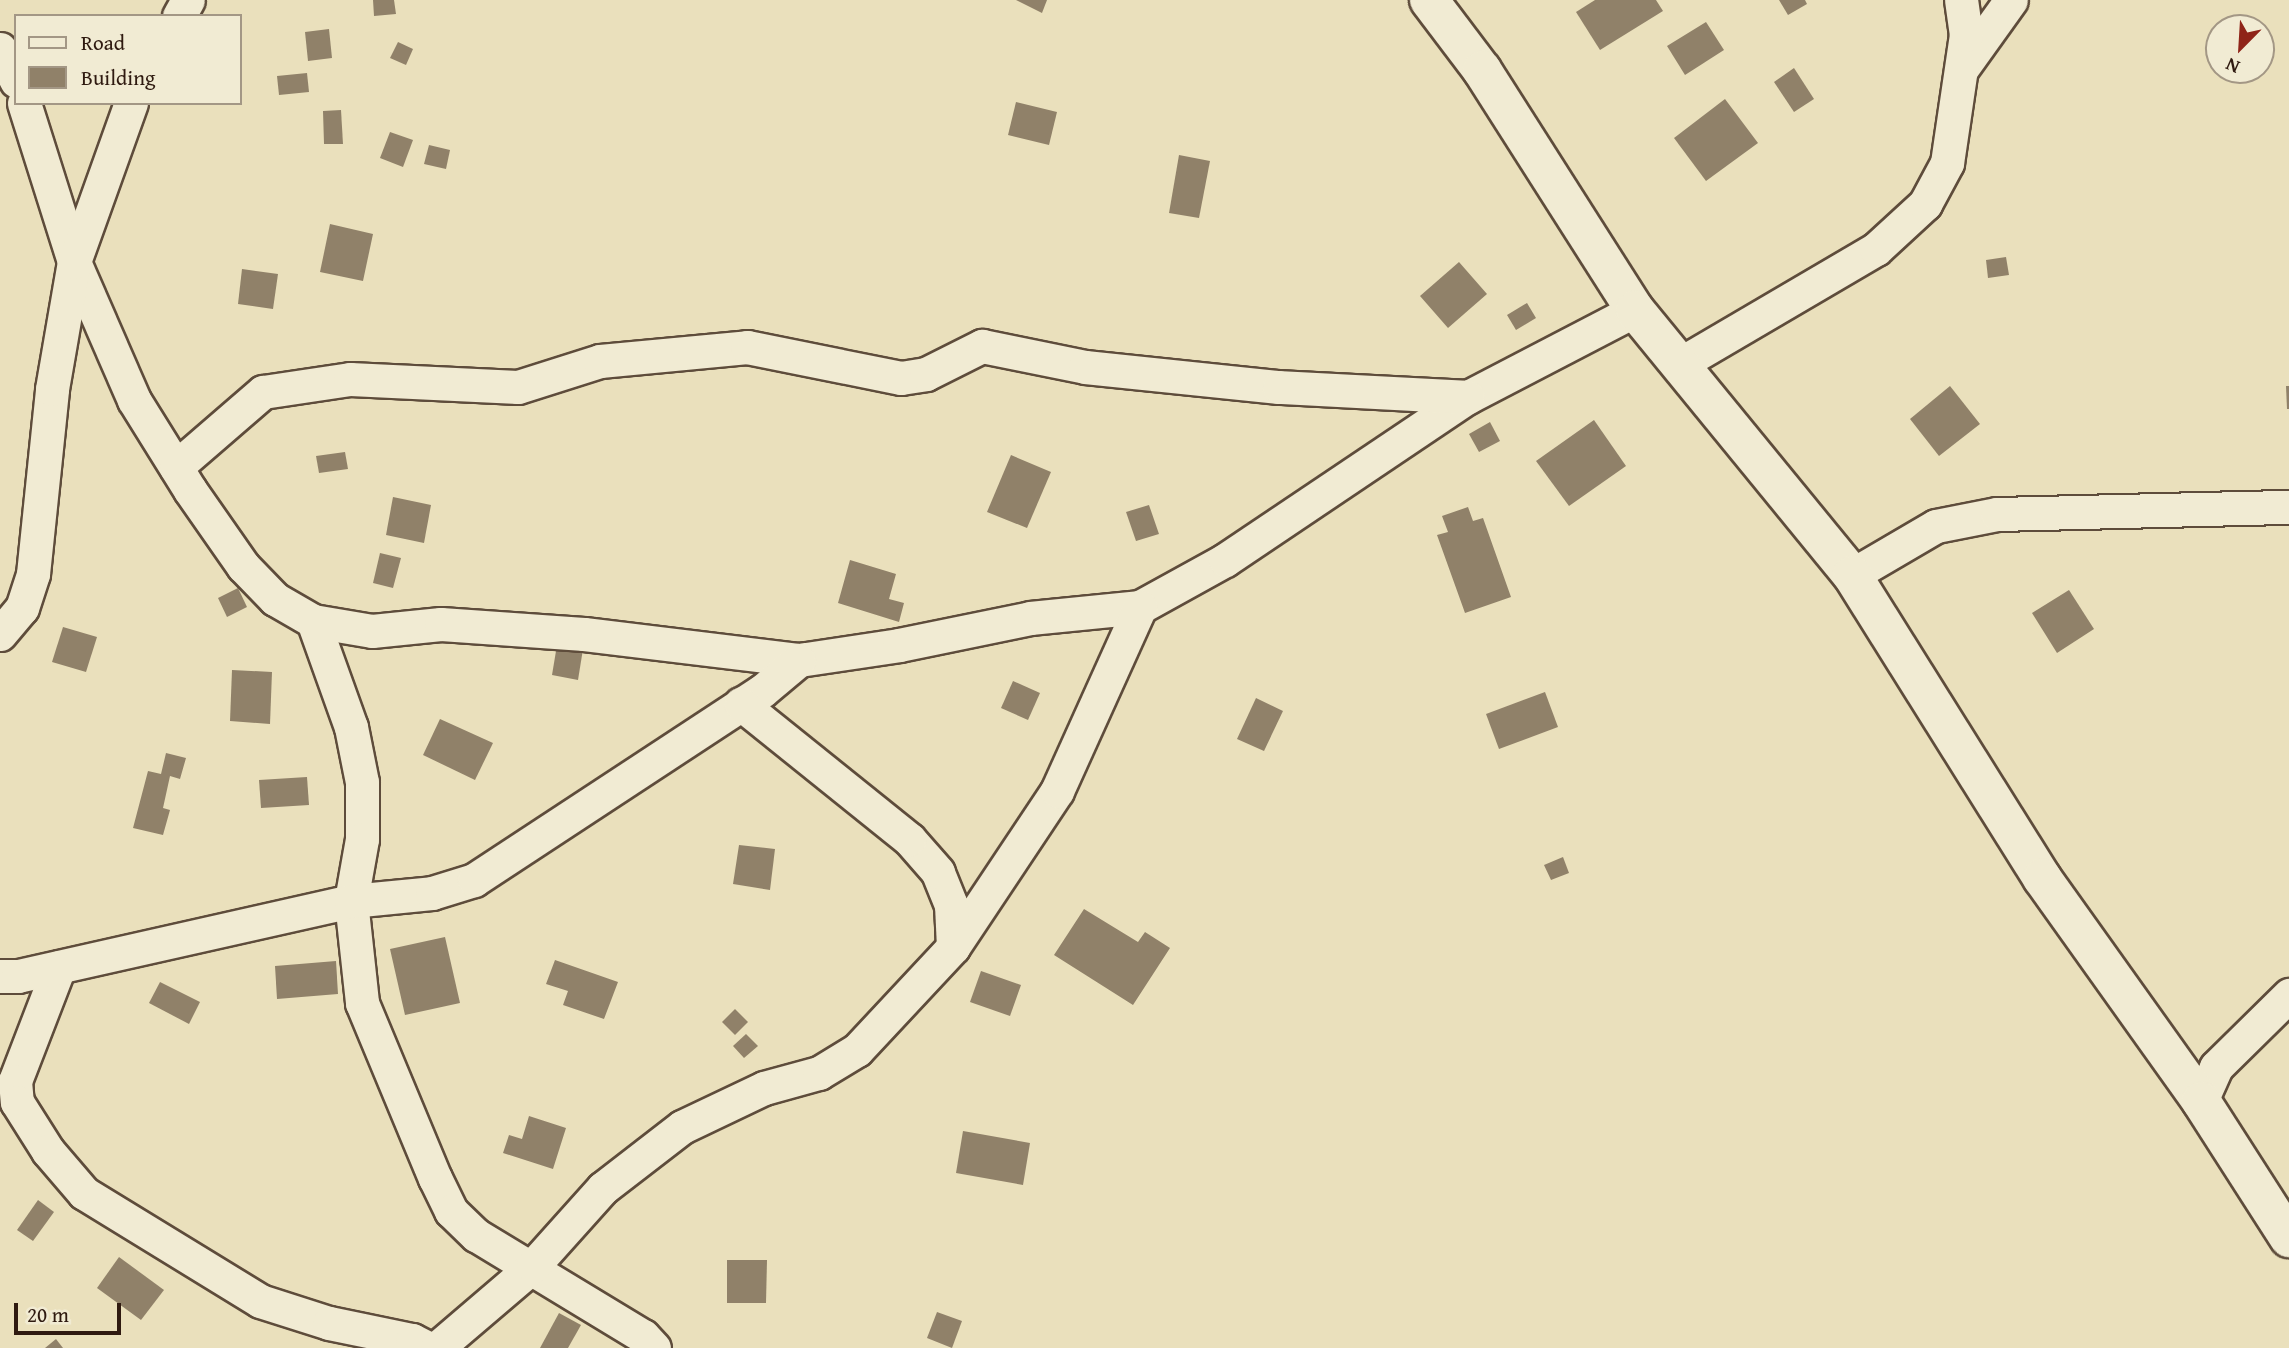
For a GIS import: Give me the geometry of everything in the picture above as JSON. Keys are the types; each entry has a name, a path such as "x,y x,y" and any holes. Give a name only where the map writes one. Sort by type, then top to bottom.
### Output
{"street":[{"path":"1429,0 1482,70 1635,310 1852,575 2042,878 2201,1101 2289,1238"},
{"path":"1680,364 1876,249 1925,204 1947,163 1966,35 1961,0"},
{"path":"1961,69 2011,0"},
{"path":"0,49 14,77"},
{"path":"25,105 74,262 134,400 176,467 243,566 275,599 313,621 372,631 441,624 584,634 799,660 899,645 1030,618 1140,607 1225,560 1468,397 1635,310"},
{"path":"0,634 22,608 33,574 52,389 74,262 130,105"},
{"path":"176,467 263,392 350,379 517,387 600,361 747,347 901,378 939,369 982,346 1085,367 1279,387 1468,397"},
{"path":"1852,575 1936,526 1997,514 2289,507"},
{"path":"437,1348 533,1266 603,1188 682,1127 764,1088 819,1073 857,1050 953,947 1057,791 1140,607"},
{"path":"313,621 351,727 362,782 362,839 351,901 362,1003 451,1211 476,1235 533,1266 643,1336 654,1348"},
{"path":"0,976 59,967 351,901 432,892 474,880 741,704 799,660"},
{"path":"741,704 909,839 938,872 951,905 953,947"},
{"path":"59,967 15,1081 17,1102 48,1151 84,1192 260,1301 428,1348"},
{"path":"2201,1101 2216,1067 2289,995"}],"building":[{"path":"373,0 394,0 396,14 374,16"},
{"path":"1016,0 1047,0 1042,13"},
{"path":"1595,0 1656,0 1663,11 1600,50 1576,12"},
{"path":"1779,0 1805,0 1807,4 1788,15"},
{"path":"1706,22 1724,50 1685,75 1667,46"},
{"path":"329,29 332,58 308,61 305,32"},
{"path":"398,42 413,49 406,65 390,58"},
{"path":"1794,68 1814,99 1794,112 1774,82"},
{"path":"307,73 309,92 279,95 277,76"},
{"path":"1725,99 1758,143 1706,181 1674,138"},
{"path":"1016,102 1057,112 1049,145 1008,135"},
{"path":"341,110 343,144 324,144 323,111"},
{"path":"390,132 413,140 403,167 380,158"},
{"path":"429,145 450,150 446,169 424,164"},
{"path":"1179,155 1210,161 1199,218 1169,213"},
{"path":"330,224 373,234 363,281 320,272"},
{"path":"2006,257 2009,275 1988,278 1986,260"},
{"path":"1459,262 1487,294 1448,328 1420,296"},
{"path":"242,269 278,274 273,309 238,304"},
{"path":"1527,303 1536,318 1516,330 1507,315"},
{"path":"1950,386 1980,424 1939,456 1910,419"},
{"path":"2286,386 2289,386 2289,409 2287,409"},
{"path":"1594,420 1626,466 1569,506 1536,461"},
{"path":"1490,422 1500,441 1479,452 1469,434"},
{"path":"345,452 348,469 319,473 316,456"},
{"path":"1011,455 1051,472 1027,528 987,512"},
{"path":"393,497 431,505 424,543 386,535"},
{"path":"1149,505 1159,534 1136,541 1126,512"},
{"path":"1468,507 1473,521 1483,518 1511,597 1465,613 1437,535 1448,532 1442,516"},
{"path":"380,553 401,558 393,588 373,583"},
{"path":"850,560 896,574 889,599 904,603 899,622 838,603"},
{"path":"238,588 247,607 227,617 218,598"},
{"path":"2069,590 2094,629 2057,653 2032,613"},
{"path":"63,627 97,637 86,672 52,662"},
{"path":"557,645 583,649 578,680 552,675"},
{"path":"232,670 272,672 270,724 230,721"},
{"path":"1013,681 1040,693 1028,720 1001,708"},
{"path":"1545,692 1558,727 1499,749 1486,714"},
{"path":"1256,698 1283,711 1264,751 1237,739"},
{"path":"440,719 493,743 475,780 423,755"},
{"path":"166,753 186,758 180,779 170,776 163,808 170,810 163,835 133,828 148,771 161,774"},
{"path":"307,777 309,805 261,808 259,780"},
{"path":"739,845 775,849 770,890 733,884"},
{"path":"1563,857 1569,873 1551,880 1544,865"},
{"path":"1084,909 1138,942 1145,932 1170,948 1133,1005 1054,955"},
{"path":"445,937 460,1003 405,1015 390,949"},
{"path":"555,960 618,982 604,1019 563,1005 568,991 546,984"},
{"path":"336,961 338,994 277,999 275,966"},
{"path":"981,971 1021,985 1010,1016 970,1002"},
{"path":"160,982 200,1002 189,1024 149,1003"},
{"path":"735,1009 748,1022 735,1035 722,1022"},
{"path":"746,1034 758,1046 744,1058 733,1046"},
{"path":"529,1116 566,1128 553,1169 503,1153 509,1135 522,1139"},
{"path":"963,1131 1030,1143 1023,1185 956,1173"},
{"path":"38,1200 54,1212 33,1241 17,1230"},
{"path":"119,1257 164,1290 141,1320 97,1288"},
{"path":"727,1260 767,1260 766,1303 727,1303"},
{"path":"937,1312 962,1321 952,1348 927,1338"},
{"path":"559,1313 581,1325 568,1348 540,1348"},
{"path":"56,1339 63,1348 45,1348"}]}
